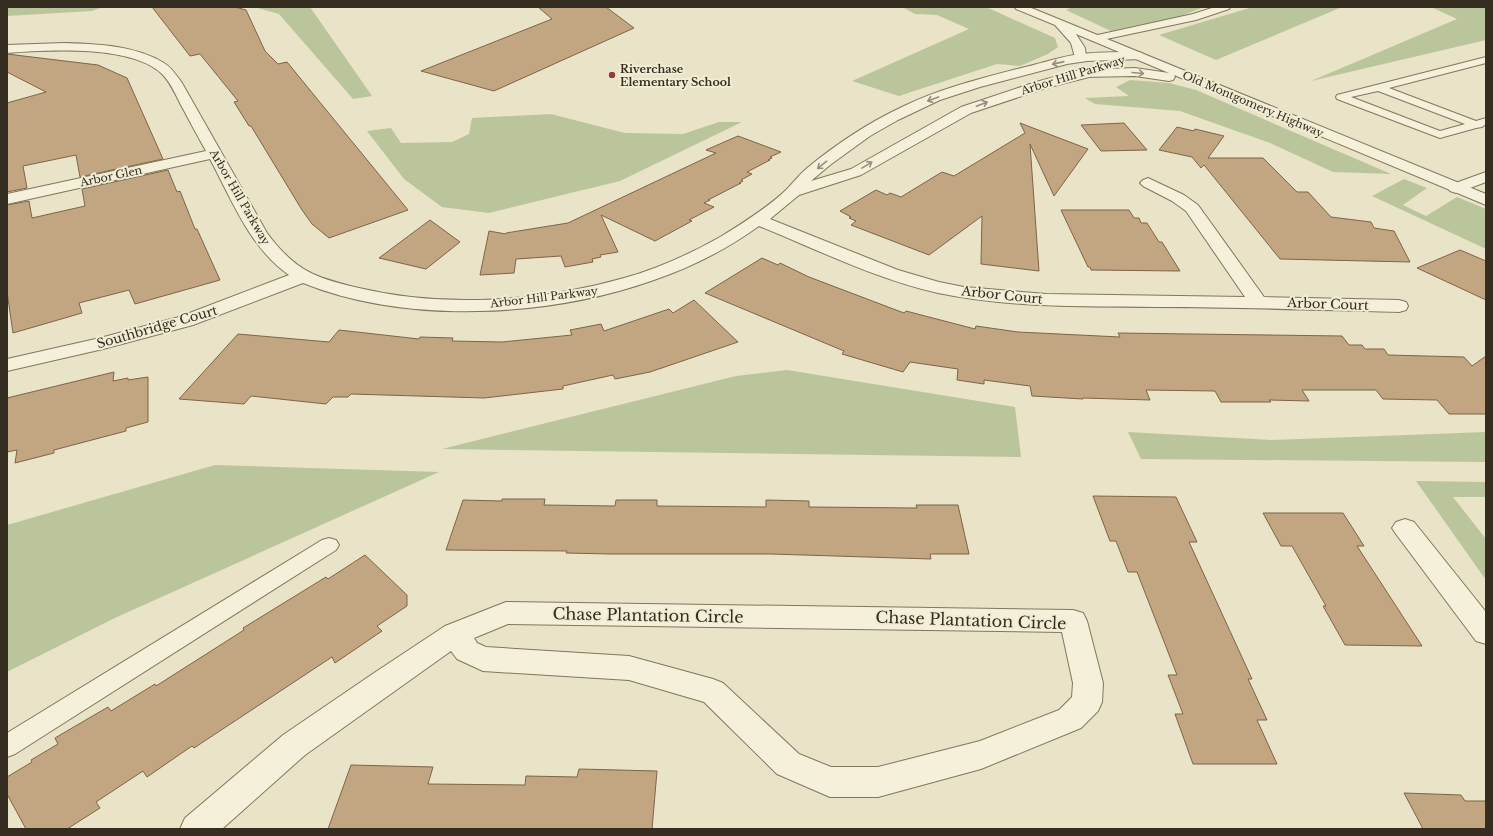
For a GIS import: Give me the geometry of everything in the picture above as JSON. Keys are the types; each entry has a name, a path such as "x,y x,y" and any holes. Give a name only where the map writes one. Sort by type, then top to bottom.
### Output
{"street":[{"name":"Old Montgomery Highway","path":"1020,7 1486,200"},
{"path":"1097,38 1196,17 1225,7"},
{"path":"1053,20 1076,39 1080,49 1080,58"},
{"path":"102,50 124,40"},
{"name":"Arbor Hill Parkway","path":"7,49 67,47 102,50 127,54 144,59 165,70 176,83 240,201 266,245 284,262 304,276 353,293 382,299 418,303 498,304 601,290 636,280 698,256 758,220 792,193 810,174 830,158 882,123 922,103 982,81 1080,58 1138,56"},
{"name":"Arbor Hill Parkway","path":"792,193 856,172 966,110 1041,85 1085,74 1138,56"},
{"path":"1085,74 1118,72 1156,74 1218,89"},
{"name":"Arbor Glen","path":"7,199 215,153"},
{"path":"1456,188 1486,177"},
{"path":"1148,183 1178,198 1192,208 1258,302"},
{"name":"Arbor Court","path":"758,220 898,276 937,287 980,294 1024,299 1258,302 1399,306"},
{"name":"Southbridge Court","path":"7,365 103,344 186,321 221,309 304,276"},
{"path":"1405,528 1478,613 1486,633"},
{"name":"Chase Plantation Circle","path":"197,829 294,745 455,634 506,613 1073,620 1088,683 1087,702 1070,719 981,755 878,782 830,782 788,764 713,692 629,668 483,659 467,651 455,634"}],"lane":[{"path":"1486,60 1341,97 1440,135 1486,121"},
{"path":"1377,88 1486,128"},
{"path":"7,746 329,545"}],"green space":[{"path":"7,7 103,7 92,11 7,16"},
{"path":"254,7 310,7 372,96 353,99 279,14"},
{"path":"902,7 986,7 1055,38 1058,47 1048,54 1020,66 997,64 899,96 852,81 969,29 937,15 915,14"},
{"path":"1072,7 1204,7 1181,16 1111,31 1066,10"},
{"path":"1253,7 1342,7 1216,60 1159,35"},
{"path":"1431,7 1486,7 1486,40 1311,81 1457,19"},
{"path":"1130,80 1169,83 1196,90 1391,174 1333,172 1270,143 1180,111 1095,104 1085,98 1129,96 1116,87"},
{"path":"551,114 625,133 683,134 719,122 742,122 620,181 489,213 442,207 404,179 367,131 391,128 401,143 452,142 469,134 472,118"},
{"path":"1404,179 1427,188 1403,205 1426,216 1457,197 1486,209 1486,249 1372,196"},
{"path":"787,370 1015,407 1021,457 442,449 736,376"},
{"path":"1128,432 1272,440 1486,432 1486,462 1141,459"},
{"path":"215,465 439,472 117,617 7,672 7,525"},
{"path":"1416,481 1486,482 1486,497 1453,497 1486,539 1486,580"}],"building":[{"path":"152,7 235,7 246,10 265,51 278,64 287,62 408,210 329,238 312,224 302,210 251,126 249,126 234,102 238,101 200,54 190,56"},
{"name":"Riverchase Elementary School","path":"538,7 606,7 634,28 494,91 421,71 552,19"},
{"path":"7,54 98,65 127,78 163,159 80,177 76,155 23,166 27,188 7,192 7,103 46,92 7,72"},
{"path":"1020,123 1088,149 1054,196 1030,144 1039,271 981,264 982,216 929,255 851,225 856,221 840,211 876,190 887,195 890,193 901,197 942,172 954,176 1025,133"},
{"path":"1124,123 1147,150 1101,151 1081,125"},
{"path":"1177,127 1194,131 1195,129 1224,136 1208,158 1263,158 1297,192 1308,192 1331,217 1371,222 1374,228 1394,231 1410,262 1280,259 1204,165 1201,168 1192,157 1159,150"},
{"path":"738,136 781,152 770,157 772,158 768,160 770,160 747,172 752,174 741,180 743,181 739,183 741,183 704,203 714,207 689,220 692,221 655,241 601,215 618,252 600,255 601,257 592,259 593,262 565,267 561,256 516,259 514,273 480,275 489,231 506,234 568,223 716,153 706,150"},
{"path":"168,170 177,192 180,191 195,229 197,229 220,280 135,304 129,290 79,303 82,313 13,333 7,292 7,205 29,201 32,218 85,206 82,189"},
{"path":"1061,210 1129,210 1134,218 1139,218 1141,223 1147,223 1159,242 1162,242 1180,271 1091,270 1090,267 1088,267"},
{"path":"430,220 460,242 426,269 379,258"},
{"path":"1460,250 1486,261 1486,300 1417,268"},
{"path":"762,258 778,265 780,263 809,277 904,313 906,311 975,329 976,326 1018,332 1120,337 1118,333 1342,336 1349,345 1362,345 1365,349 1384,349 1388,355 1464,357 1472,366 1486,356 1486,414 1449,414 1437,400 1383,399 1376,390 1302,390 1309,401 1269,400 1271,402 1221,402 1215,391 1146,390 1150,400 1083,399 1032,396 1030,386 984,380 984,384 957,380 958,369 910,362 903,372 842,354 844,351 705,293"},
{"path":"694,300 738,342 650,372 615,379 613,375 563,386 563,389 484,398 351,394 348,397 333,397 326,404 251,396 244,404 179,399 238,334 329,342 339,330 419,339 420,337 453,338 452,341 502,342 572,335 570,330 601,324 604,331 669,309 673,313"},
{"path":"114,372 113,381 128,378 128,380 148,377 148,422 126,428 126,431 54,450 54,453 15,463 17,450 7,452 7,398"},
{"path":"1093,496 1176,497 1197,542 1189,542 1252,679 1248,679 1267,720 1257,720 1277,764 1193,764 1175,714 1183,714 1168,675 1177,675 1137,572 1128,572 1116,541 1110,541"},
{"path":"502,499 545,499 544,505 615,506 616,500 657,500 657,506 766,507 766,500 809,501 809,507 917,508 916,505 958,505 969,554 930,554 931,559 771,554 610,554 566,553 567,551 446,550 463,500 502,501"},
{"path":"1263,513 1343,513 1364,546 1357,546 1422,646 1345,645 1323,606 1326,606 1292,546 1281,546"},
{"path":"365,555 407,595 407,606 377,626 382,631 335,663 332,657 194,748 192,746 147,777 143,771 96,802 100,808 67,829 26,829 7,794 7,777 32,762 31,760 58,744 55,738 108,707 111,711 155,684 156,686 244,630 243,628 326,577 328,579"},
{"path":"351,765 433,767 428,784 525,785 526,776 577,777 579,769 657,771 652,829 328,829"},
{"path":"1404,793 1461,795 1465,801 1486,801 1486,829 1423,829"}],"place":[{"name":"Riverchase Elementary School","path":"612,75"}]}
